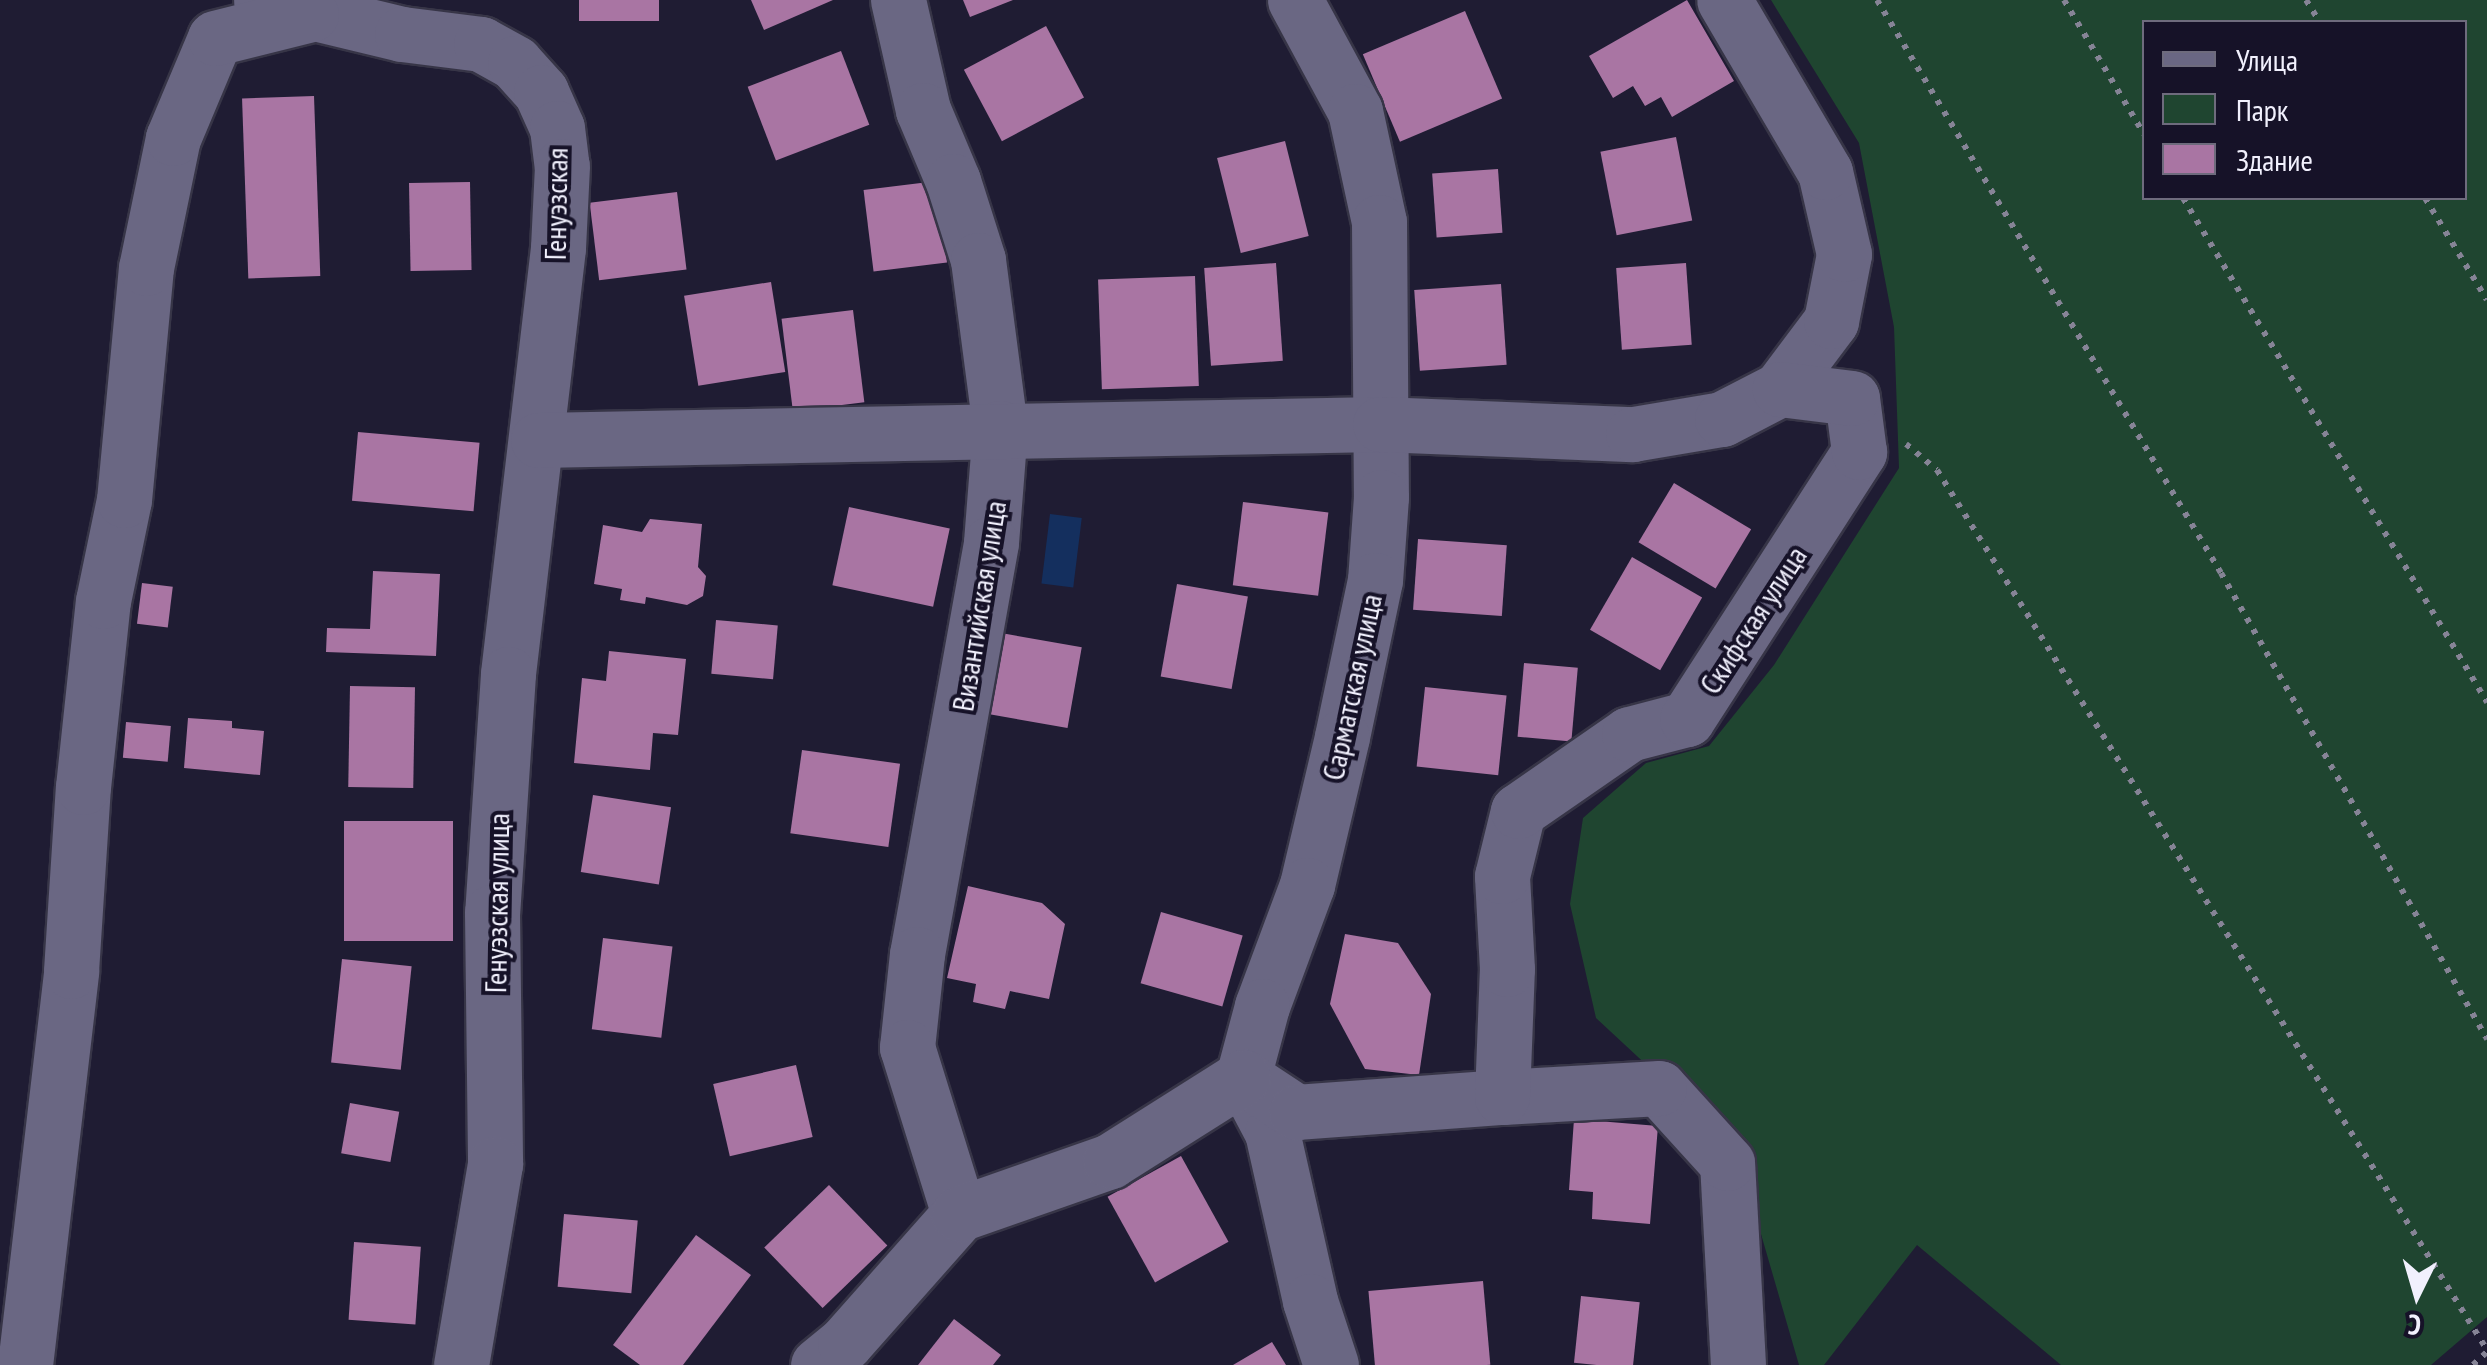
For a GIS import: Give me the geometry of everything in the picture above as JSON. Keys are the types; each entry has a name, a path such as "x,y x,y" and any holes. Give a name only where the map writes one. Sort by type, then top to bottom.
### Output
{"street":[{"name":"Византийская улица","path":"898,0 923,110 954,181 978,260 1000,428 992,543 917,954 907,1048 959,1214"},
{"name":"Сарматская улица","path":"1244,1077 1262,1006 1307,885 1372,594 1380,497 1379,222 1355,112 1295,0"},
{"path":"538,440 1000,428 1380,424 1633,434 1722,420 1780,389 1832,321 1844,254 1825,172 1724,0"},
{"path":"25,1365 71,972 82,787 104,601 124,500 146,268 169,156 215,38 286,7"},
{"name":"Генуэзская","path":"286,7 402,34 481,44 515,64 541,92 557,128 562,166 538,440"},
{"path":"1780,389 1852,398"},
{"name":"Скифская улица","path":"1502,1096 1507,969 1502,876 1518,811 1629,734 1687,719 1859,452 1852,398"},
{"name":"Генуэзская улица","path":"460,1365 496,1164 492,912 508,674 538,440"},
{"path":"1244,1077 1296,1112 1659,1088 1727,1163 1738,1365"},
{"path":"818,1365 844,1342 959,1214 1110,1161 1244,1077"},
{"path":"1244,1077 1272,1132 1310,1301 1330,1365"}],"path":[{"path":"1877,0 2222,573 2487,1039"},
{"path":"2064,0 2142,131"},
{"path":"2184,200 2487,702"},
{"path":"2426,200 2487,300"},
{"path":"1852,398 1937,470 2487,1351 2472,1365"}],"green space":[{"path":"1771,0 2487,0 2487,1317 2431,1365 2061,1365 1917,1245 1824,1365 1799,1365 1736,1148 1596,1018 1570,904 1583,818 1646,763 1709,746 1774,665 1899,468 1894,327 1859,143"}],"water":[{"path":"1050,514 1082,518 1073,587 1041,583"}],"building":[{"path":"579,0 659,0 659,21 579,21"},
{"path":"751,0 833,0 764,30"},
{"path":"963,0 1013,0 970,17"},
{"path":"1687,0 1734,81 1672,117 1661,97 1645,106 1633,86 1613,98 1589,56"},
{"path":"1465,11 1502,98 1400,142 1363,54"},
{"path":"1046,26 1084,98 1002,141 964,70"},
{"path":"841,51 869,125 776,161 748,87"},
{"path":"314,96 320,276 248,278 242,99"},
{"path":"1676,137 1692,220 1617,235 1600,152"},
{"path":"1285,141 1309,236 1241,253 1217,158"},
{"path":"1498,169 1502,233 1437,237 1432,174"},
{"path":"937,181 947,262 874,271 864,190"},
{"path":"470,182 472,270 411,271 409,183"},
{"path":"677,192 687,269 599,280 590,203"},
{"path":"1276,263 1283,361 1211,366 1204,268"},
{"path":"1686,263 1692,345 1622,350 1616,268"},
{"path":"1195,276 1199,386 1102,389 1098,279"},
{"path":"771,282 785,372 698,386 684,296"},
{"path":"1501,284 1507,365 1420,371 1414,290"},
{"path":"853,310 864,402 793,411 782,319"},
{"path":"358,432 480,443 474,511 352,501"},
{"path":"1674,483 1751,529 1716,588 1638,542"},
{"path":"1243,502 1328,512 1318,596 1233,585"},
{"path":"849,507 950,528 933,607 832,585"},
{"path":"650,519 702,524 698,567 706,576 703,596 687,605 646,597 645,604 620,600 622,589 594,584 603,525 642,532"},
{"path":"1418,539 1507,545 1502,616 1413,610"},
{"path":"1632,557 1702,598 1660,670 1590,630"},
{"path":"373,571 440,574 436,656 326,652 327,628 370,629"},
{"path":"142,583 173,587 168,627 137,624"},
{"path":"1177,584 1248,597 1232,689 1161,677"},
{"path":"716,620 778,625 773,679 711,674"},
{"path":"1001,633 1082,647 1068,728 987,714"},
{"path":"609,651 686,659 678,735 653,733 650,770 574,763 582,678 606,681"},
{"path":"1524,663 1578,668 1571,741 1518,737"},
{"path":"350,686 415,687 413,788 348,787"},
{"path":"1425,687 1507,696 1498,775 1417,767"},
{"path":"188,718 232,721 232,728 264,731 260,775 184,768"},
{"path":"126,722 171,726 168,762 123,758"},
{"path":"802,750 900,764 888,847 790,833"},
{"path":"593,795 671,807 659,884 581,872"},
{"path":"344,821 453,821 453,941 344,941"},
{"path":"968,886 1042,903 1065,924 1049,999 1010,991 1005,1009 973,1002 976,984 947,978"},
{"path":"1161,912 1243,935 1222,1007 1141,983"},
{"path":"1345,934 1398,943 1431,994 1419,1075 1365,1069 1330,1004"},
{"path":"603,938 672,947 661,1038 592,1029"},
{"path":"342,959 412,966 401,1070 331,1062"},
{"path":"796,1065 813,1137 730,1156 713,1084"},
{"path":"350,1103 399,1112 390,1162 341,1153"},
{"path":"1574,1119 1658,1126 1650,1224 1592,1219 1593,1192 1569,1190"},
{"path":"1181,1156 1229,1242 1155,1282 1108,1197"},
{"path":"829,1185 887,1245 823,1308 764,1248"},
{"path":"564,1214 638,1220 631,1293 558,1287"},
{"path":"696,1235 751,1275 683,1365 640,1365 613,1345"},
{"path":"354,1242 421,1247 415,1324 349,1320"},
{"path":"1483,1281 1490,1365 1375,1365 1368,1291"},
{"path":"1581,1296 1640,1302 1633,1365 1574,1363"},
{"path":"954,1319 1001,1355 993,1365 918,1365"},
{"path":"1272,1342 1286,1365 1233,1365"}]}
